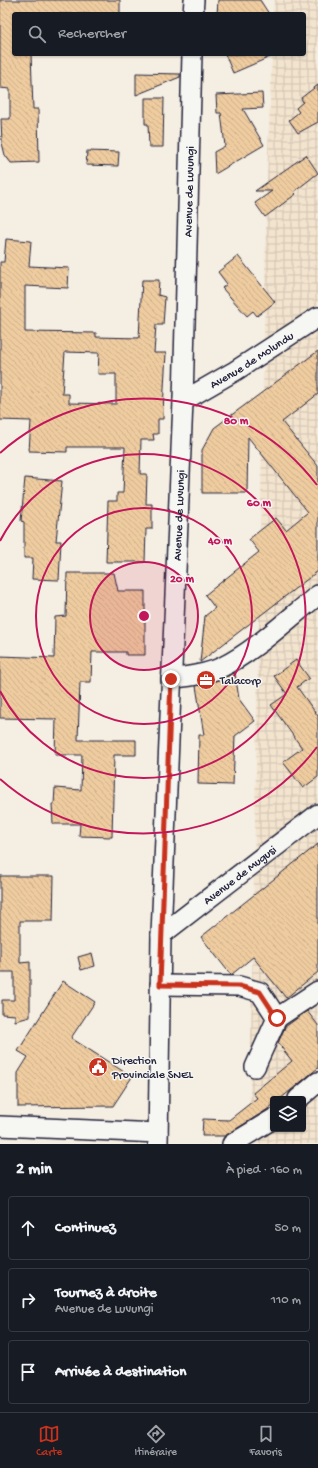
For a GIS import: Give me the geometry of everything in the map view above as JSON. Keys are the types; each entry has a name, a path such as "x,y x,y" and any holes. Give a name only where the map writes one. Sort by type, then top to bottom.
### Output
{"street":[{"path":"193,12 194,0"},
{"name":"Avenue de Luvungi","path":"158,1138 161,935 183,401 192,56"},
{"name":"Avenue de Molundu","path":"183,401 235,371 318,317"},
{"path":"171,679 198,675 222,668 245,653 318,595"},
{"name":"Avenue de Mugusi","path":"161,935 318,814"},
{"path":"160,985 239,986 260,992 277,1018"},
{"path":"255,1068 277,1018 318,991"},
{"path":"302,1096 318,1082"},
{"path":"232,1144 270,1121"},
{"path":"0,1126 158,1138"}],"shaded area":[{"path":"274,0 318,0 318,1144 249,1144 267,178 272,56 306,56 306,12 273,12"}],"building":[{"path":"0,0 120,0 120,12 12,12 12,56 31,56 33,109 38,109 39,162 11,163 5,155 2,143 1,119 10,119 10,89 0,88"},
{"path":"218,0 260,0 268,12 217,12"},
{"path":"226,56 272,56 233,73"},
{"path":"136,73 180,74 180,77 136,95"},
{"path":"318,85 318,122 298,133 289,120 299,112 296,108 303,102 301,98"},
{"path":"262,93 263,108 243,109 264,145 215,174 214,152 225,146 221,113 217,113 216,95"},
{"path":"145,98 164,98 163,147 149,147 148,124 145,124"},
{"path":"87,151 119,152 118,166 86,165"},
{"path":"306,155 318,173 294,192 296,194 265,217 255,203 272,191 255,191"},
{"path":"6,239 31,241 29,266 69,268 68,288 25,286 25,332 96,333 96,337 139,338 142,280 159,280 158,295 165,297 163,325 156,325 154,353 166,353 163,419 158,419 158,434 153,434 154,440 141,440 140,474 147,474 146,504 152,504 152,529 146,529 145,562 106,562 108,501 117,501 117,493 123,493 125,447 67,447 67,452 29,451 31,421 0,420 0,262 4,262","holes":["65,352 99,353 98,374 116,374 116,404 69,403 69,394 62,394"]},
{"path":"238,256 275,302 257,316 253,311 247,316 222,288 227,284 218,272"},
{"path":"318,351 318,394 282,422 318,466 318,571 200,662 205,616 215,608 205,595 259,552 249,539 276,518 286,530 308,512 248,437 247,493 202,493 202,450 214,428"},
{"path":"25,478 62,481 56,541 61,541 59,580 32,579 33,558 24,558 24,522 21,521"},
{"path":"67,573 114,573 118,591 145,591 145,655 126,655 126,652 92,652 91,682 80,682 78,740 136,740 136,755 114,755 112,837 79,836 80,824 53,824 52,804 54,804 55,788 81,790 82,755 55,755 56,719 0,718 0,656 54,658 55,617 66,616"},
{"path":"296,660 309,678 297,687 318,716 318,777 303,788 283,762 302,748 271,705 287,694 274,676"},
{"path":"235,673 239,699 255,721 235,736 233,785 198,784 199,735 204,735 196,686 213,682"},
{"path":"318,844 318,972 286,998 253,957 231,975 201,937"},
{"path":"0,876 54,876 53,921 20,921 20,963 30,962 30,1017 15,1021 15,1015 2,1014 2,1000 14,1000 14,972 0,972"},
{"path":"92,953 95,966 81,970 78,957"},
{"path":"63,981 95,1002 71,1038 132,1077 113,1106 18,1107 18,1073 28,1057 18,1051"},
{"path":"307,1011 318,1025 318,1068 284,1096 270,1096 270,1107 225,1136 202,1136 203,1119 229,1120 257,1098 253,1093 292,1061 278,1043 285,1027"}],"place":[{"name":"Talacorp","path":"206,680"},
{"name":"Direction Provinciale SNEL","path":"98,1067"}],"route":[{"path":"171,679 160,985 239,986 260,992 277,1018"}]}
